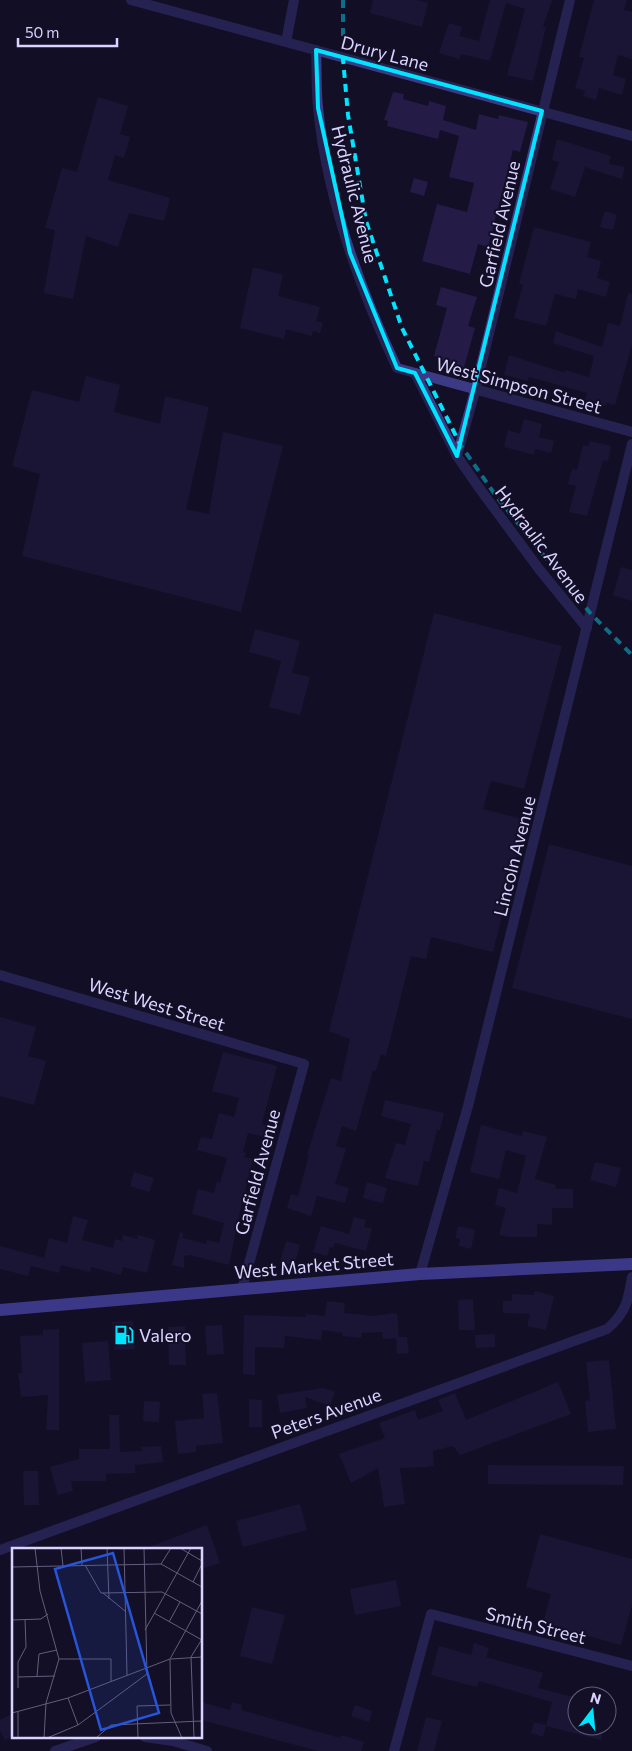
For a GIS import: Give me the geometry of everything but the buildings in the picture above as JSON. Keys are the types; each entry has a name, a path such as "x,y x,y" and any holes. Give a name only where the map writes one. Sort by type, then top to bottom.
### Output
{"main road":[{"name":"West Market Street","path":"0,1310 420,1274 632,1264"}],"street":[{"name":"Drury Lane","path":"131,0 632,136"},
{"path":"286,42 294,0"},
{"name":"Garfield Avenue","path":"457,456 475,391 570,0"},
{"name":"Hydraulic Avenue","path":"316,50 318,108 328,168 350,253 378,328 397,368"},
{"name":"West Simpson Street","path":"397,368 475,391 632,432"},
{"name":"Hydraulic Avenue","path":"415,374 457,456 539,569 587,628"},
{"name":"Lincoln Avenue","path":"420,1274 468,1106 632,444"},
{"name":"West West Street","path":"0,975 304,1064"},
{"name":"Garfield Avenue","path":"242,1288 304,1064"},
{"name":"Peters Avenue","path":"0,1550 607,1328 620,1317 628,1299 632,1277"},
{"name":"Smith Street","path":"394,1751 431,1614 632,1666"},
{"path":"55,1751 93,1738"},
{"path":"152,1738 173,1741 206,1751"}],"highlighted area":[{"path":"316,50 542,111 457,456 415,373 397,368 350,253 318,108"}],"railway":[{"path":"343,0 343,59 348,115 366,221 402,328 460,444 496,496 591,614 632,655"}],"place":[{"name":"Valero","path":"124,1335"}]}
